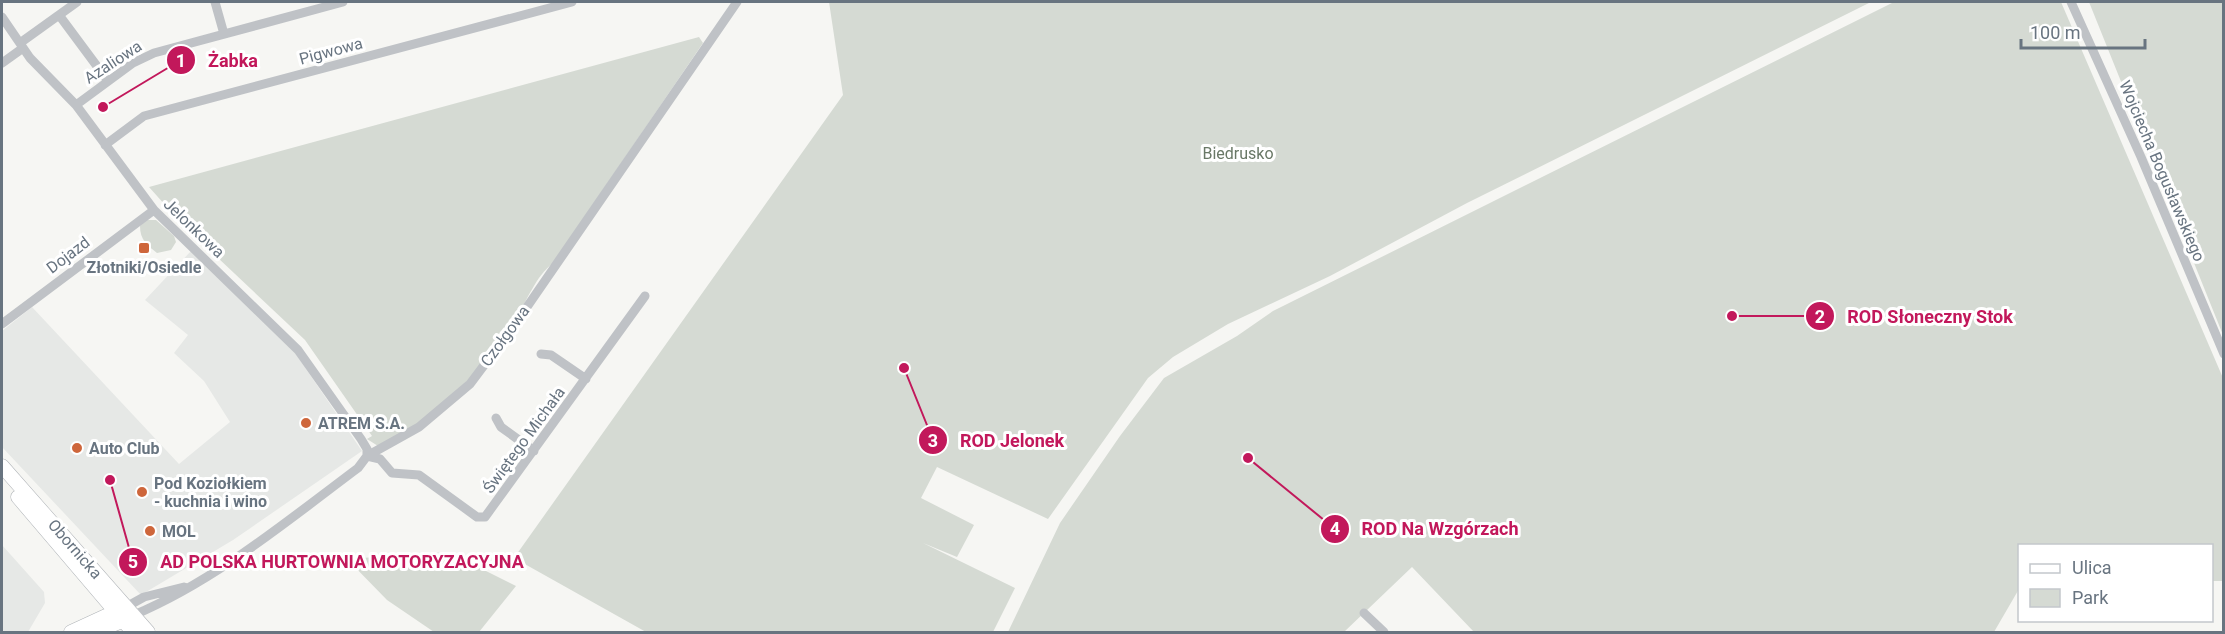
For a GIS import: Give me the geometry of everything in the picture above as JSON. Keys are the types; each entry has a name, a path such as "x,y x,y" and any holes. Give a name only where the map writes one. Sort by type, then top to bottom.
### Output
{"main road":[{"name":"Obornicka","path":"2,466 127,620"},
{"name":"Obornicka","path":"2,477 94,588 127,620 149,633"},
{"path":"93,627 98,609 94,588"},
{"path":"71,633 127,620"}],"street":[{"path":"2,63 77,2"},
{"path":"215,2 224,34"},
{"name":"Azaliowa","path":"76,105 108,81 154,53 339,2"},
{"name":"Pigwowa","path":"105,145 144,116 572,2"},
{"name":"Czołgowa","path":"127,620 189,586 253,545 358,468 368,456 419,427 470,384 518,320 737,2"},
{"name":"Wojciecha Bogusławskiego","path":"2071,2 2138,149 2223,354"},
{"path":"59,15 108,81"},
{"name":"Jelonkowa","path":"2,17 21,46 76,105 154,210 298,350 367,449 368,456"},
{"name":"Dojazd","path":"2,324 154,210"},
{"name":"Świętego Michała","path":"368,456 380,459 392,472 419,476 480,518 489,514 645,296"},
{"path":"542,354 551,355 586,379"},
{"path":"496,418 501,427 534,452"},
{"name":"Czołgowa","path":"127,620 144,597 189,586"},
{"path":"149,633 147,617 152,608"},
{"path":"1364,613 1384,633"}],"shaded area":[{"path":"191,251 289,344 362,451 233,540 141,595 2,447 2,331 32,307 179,464 230,422 204,381 174,353 188,335 145,300"},
{"path":"2,545 44,592 45,603 28,632 2,632"}],"green space":[{"name":"Biedrusko","path":"829,2 1871,2 1467,203 1330,276 1228,324 1173,357 1148,378 1048,519 937,467 921,498 974,525 957,557 923,543 1015,588 993,632 646,632 514,558 843,95"},
{"path":"1894,2 2061,2 2223,378 2223,581 2213,581 2213,544 2018,544 2018,591 1994,632 1474,632 1412,567 1344,632 1008,632 1060,523 1120,436 1164,378 1237,336 1273,311"},
{"path":"2089,2 2223,2 2223,335"},
{"path":"699,37 703,43 553,263 536,282 515,319 488,356 438,410 399,437 378,446 367,439 372,436 305,340 182,224 149,187"},
{"path":"145,220 156,220 174,236 176,242 171,250 157,253 147,245 140,231 140,226"},
{"path":"448,552 516,586 479,632 434,632 387,600 347,559"}],"place":[{"name":"Żabka","path":"103,107"},
{"name":"Złotniki/Osiedle","path":"144,248"},
{"name":"ROD Słoneczny Stok","path":"1732,316"},
{"name":"ROD Jelonek","path":"904,368"},
{"name":"ATREM S.A.","path":"306,423"},
{"name":"Auto Club","path":"77,448"},
{"name":"ROD Na Wzgórzach","path":"1248,458"},
{"name":"AD POLSKA HURTOWNIA MOTORYZACYJNA","path":"110,480"},
{"name":"Pod Koziołkiem - kuchnia i wino","path":"142,492"},
{"name":"MOL","path":"150,531"}]}
